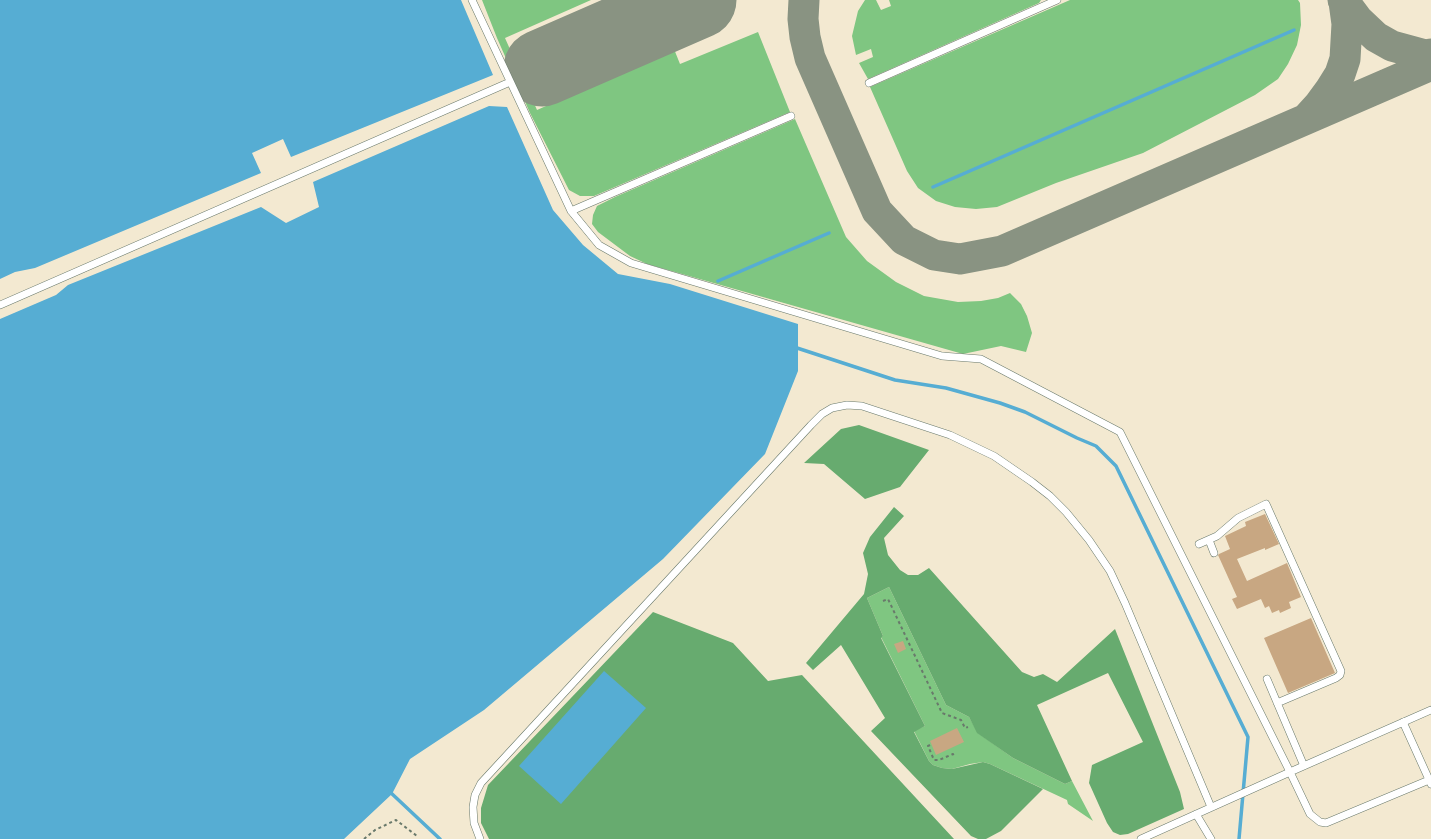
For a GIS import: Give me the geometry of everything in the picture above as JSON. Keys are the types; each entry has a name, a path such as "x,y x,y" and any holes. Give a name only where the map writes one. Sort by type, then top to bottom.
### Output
{"lane":[{"path":"472,0 571,211 599,246 631,263 942,356 981,359 1120,432 1310,814 1320,822 1326,823 1430,782 1404,722"},
{"path":"869,83 1057,0"},
{"path":"0,304 510,82"},
{"path":"571,211 791,116"},
{"path":"480,839 474,823 472,807 475,794 481,783 816,419 832,408 847,405 862,406 950,435 994,456 1050,496 1066,512 1089,540 1110,571 1126,603 1211,807"},
{"path":"1199,544 1217,536 1238,518 1266,504 1341,671 1340,675 1336,678 1277,703"},
{"path":"1209,540 1214,553"},
{"path":"1267,679 1304,766"},
{"path":"1140,839 1431,710"},
{"path":"1196,814 1211,839"}],"path":[{"path":"883,601 888,599 942,713 961,720 965,728 968,727"},
{"path":"930,746 928,746 934,760 939,760 953,754 954,756"},
{"path":"364,839 375,830 396,820 417,836"}],"green space":[{"path":"482,0 591,0 505,38 537,110 674,49 680,64 758,32 790,112 594,196 580,196 569,190 530,113"},
{"path":"865,0 876,0 881,10 891,6 889,0 1041,0 1039,3 868,79 859,63 873,57 871,49 856,55 852,36 858,11"},
{"path":"1070,0 1298,0 1300,3 1301,25 1297,45 1288,64 1278,79 1255,95 1143,153 1056,183 997,207 976,209 955,207 936,201 918,188 907,171 870,87"},
{"path":"795,119 846,237 867,261 896,282 924,296 958,302 981,301 998,298 1010,293 1021,304 1027,316 1032,333 1026,352 1001,346 963,354 647,264 630,256 598,232 592,224 593,215 597,206"},
{"path":"859,425 929,450 900,487 865,499 824,464 804,463 841,429"},
{"path":"894,507 904,516 884,538 888,555 900,570 908,575 918,575 929,568 1022,672 1034,677 1043,674 1057,682 1115,629 1180,792 1184,809 1128,834 1120,835 1113,832 1107,823 1089,783 1092,765 1143,742 1108,673 1037,705 1072,781 1065,784 1013,758 977,733 969,717 946,705 889,587 867,598 883,636 881,638 925,726 914,732 929,761 933,765 952,769 983,762 1043,789 1001,831 986,839 978,839 971,836 871,731 885,718 841,645 813,670 806,663 864,594 868,574 863,553 870,537"},
{"path":"889,587 946,705 969,717 978,733 1013,758 1065,784 1072,781 1093,821 1068,804 1067,800 990,764 983,762 952,769 933,765 929,761 914,731 925,726 881,637 883,636 867,598"},
{"path":"653,612 733,643 768,681 802,675 954,839 489,839 481,823 481,808 488,785"}],"water":[{"path":"0,0 461,0 493,75 291,157 283,139 252,153 261,173 35,268 15,272 0,279"},
{"path":"489,106 507,107 553,210 583,245 618,274 670,284 798,324 798,371 765,454 663,559 484,710 410,759 392,794 344,839 0,839 0,319 56,295 68,285 261,207 286,223 319,207 313,182"},
{"path":"604,671 646,708 561,804 519,766"}],"building":[{"path":"1265,514 1279,544 1237,559 1247,581 1287,563 1301,597 1289,602 1291,608 1280,613 1279,610 1272,613 1269,606 1265,608 1261,599 1237,609 1232,599 1237,597 1218,555 1230,549 1225,536 1246,526 1245,522"},
{"path":"1311,618 1335,673 1288,693 1264,638"},
{"path":"903,641 906,649 898,653 894,644"},
{"path":"957,728 964,742 936,755 930,741"}],"waterway":[{"path":"933,187 1294,30"},
{"path":"718,281 829,233"},
{"path":"794,347 895,380 946,388 1000,403 1025,412 1096,446 1116,466 1248,737 1239,839"},
{"path":"390,792 440,839"}],"taxiway":[{"path":"804,0 803,19 805,37 810,58 877,211 904,240 934,255 960,259 1002,251 1431,65"},
{"path":"1343,0 1358,20 1376,37 1392,46 1425,55 1431,54"},
{"path":"1309,116 1330,90 1340,74 1345,59 1347,24 1344,2"}],"runway":[{"path":"542,68 698,0"}]}
